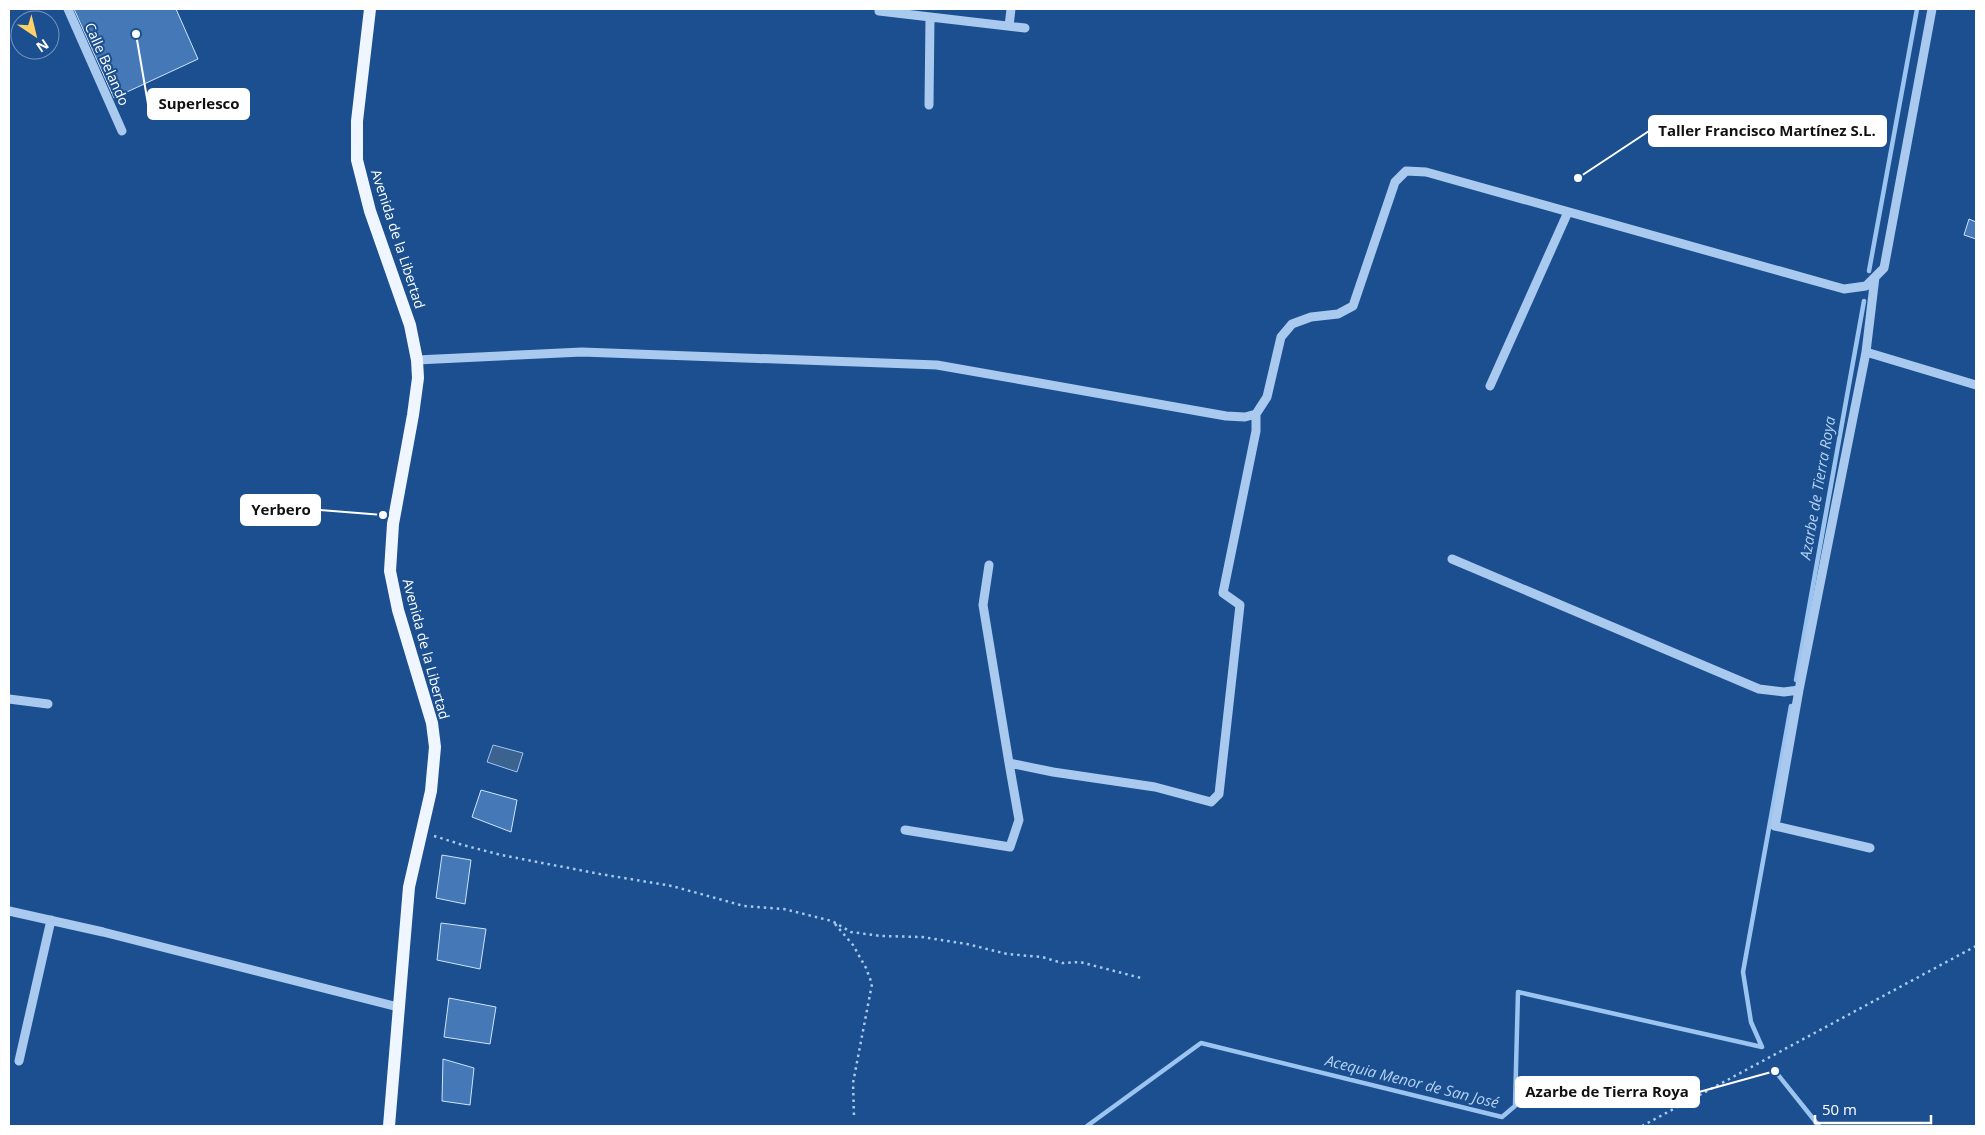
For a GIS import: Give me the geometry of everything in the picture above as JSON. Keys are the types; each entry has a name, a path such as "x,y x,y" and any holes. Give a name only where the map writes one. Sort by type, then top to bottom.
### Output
{"main road":[{"name":"Avenida de la Libertad","path":"370,9 357,121 357,160 370,211 404,306 417,360 416,396 396,501 390,559 391,581 434,735 434,773 409,887 389,1126"}],"street":[{"name":"Calle Belando","path":"68,9 122,131"},
{"path":"879,9 879,11 1025,28"},
{"path":"1009,26 1011,9"},
{"path":"1009,763 1053,772 1155,787 1211,802 1219,794 1240,605 1223,593 1256,431 1256,414 1267,397 1281,337 1292,324 1311,317 1338,314 1353,306 1395,182 1406,172 1426,172 1844,289 1866,286 1884,268 1932,9"},
{"path":"929,105 930,17"},
{"path":"1490,386 1568,212"},
{"path":"1870,848 1775,826 1799,690 1866,352 1875,277"},
{"path":"417,360 582,352 937,364 1226,416 1245,417 1256,414"},
{"path":"1866,352 1976,384"},
{"path":"1452,560 1759,689 1784,692 1799,690"},
{"path":"905,830 1010,848 1019,820 1000,697 983,605 989,565"},
{"path":"9,699 48,704"},
{"path":"9,911 103,932 398,1007"},
{"path":"19,1061 51,920"}],"path":[{"path":"421,831 501,855 672,886 744,906 784,909 832,921 851,932 881,936 922,937 967,944 1007,954 1042,957 1062,963 1080,962 1141,978"},
{"path":"832,921 853,946 866,968 872,984 853,1084 854,1116"},
{"path":"1642,1126 1976,946"}],"water":[{"path":"493,745 523,753 517,772 487,762"}],"building":[{"path":"74,9 176,9 198,59 114,98"},
{"path":"1969,219 1976,222 1976,239 1964,235"},
{"path":"481,790 517,800 511,832 472,817"},
{"path":"442,855 471,860 465,904 436,898"},
{"path":"441,923 486,929 480,969 437,960"},
{"path":"449,998 496,1007 490,1044 444,1037"},
{"path":"443,1059 474,1068 470,1105 442,1101"}],"waterway":[{"name":"Azarbe de Tierra Roya","path":"1869,271 1917,9"},
{"name":"Azarbe de Tierra Roya","path":"1796,680 1864,301"},
{"name":"Azarbe de Tierra Roya","path":"1762,1047 1751,1022 1743,972 1791,706"},
{"name":"Acequia Menor de San José","path":"1087,1126 1201,1043 1502,1117 1515,1106 1518,992 1762,1047"},
{"name":"Azarbe de Tierra Roya","path":"1775,1071 1819,1126"}],"place":[{"name":"Superlesco","path":"136,34"},
{"name":"Taller Francisco Martínez S.L.","path":"1578,178"},
{"name":"Yerbero","path":"383,515"},
{"name":"Azarbe de Tierra Roya","path":"1775,1071"}]}
